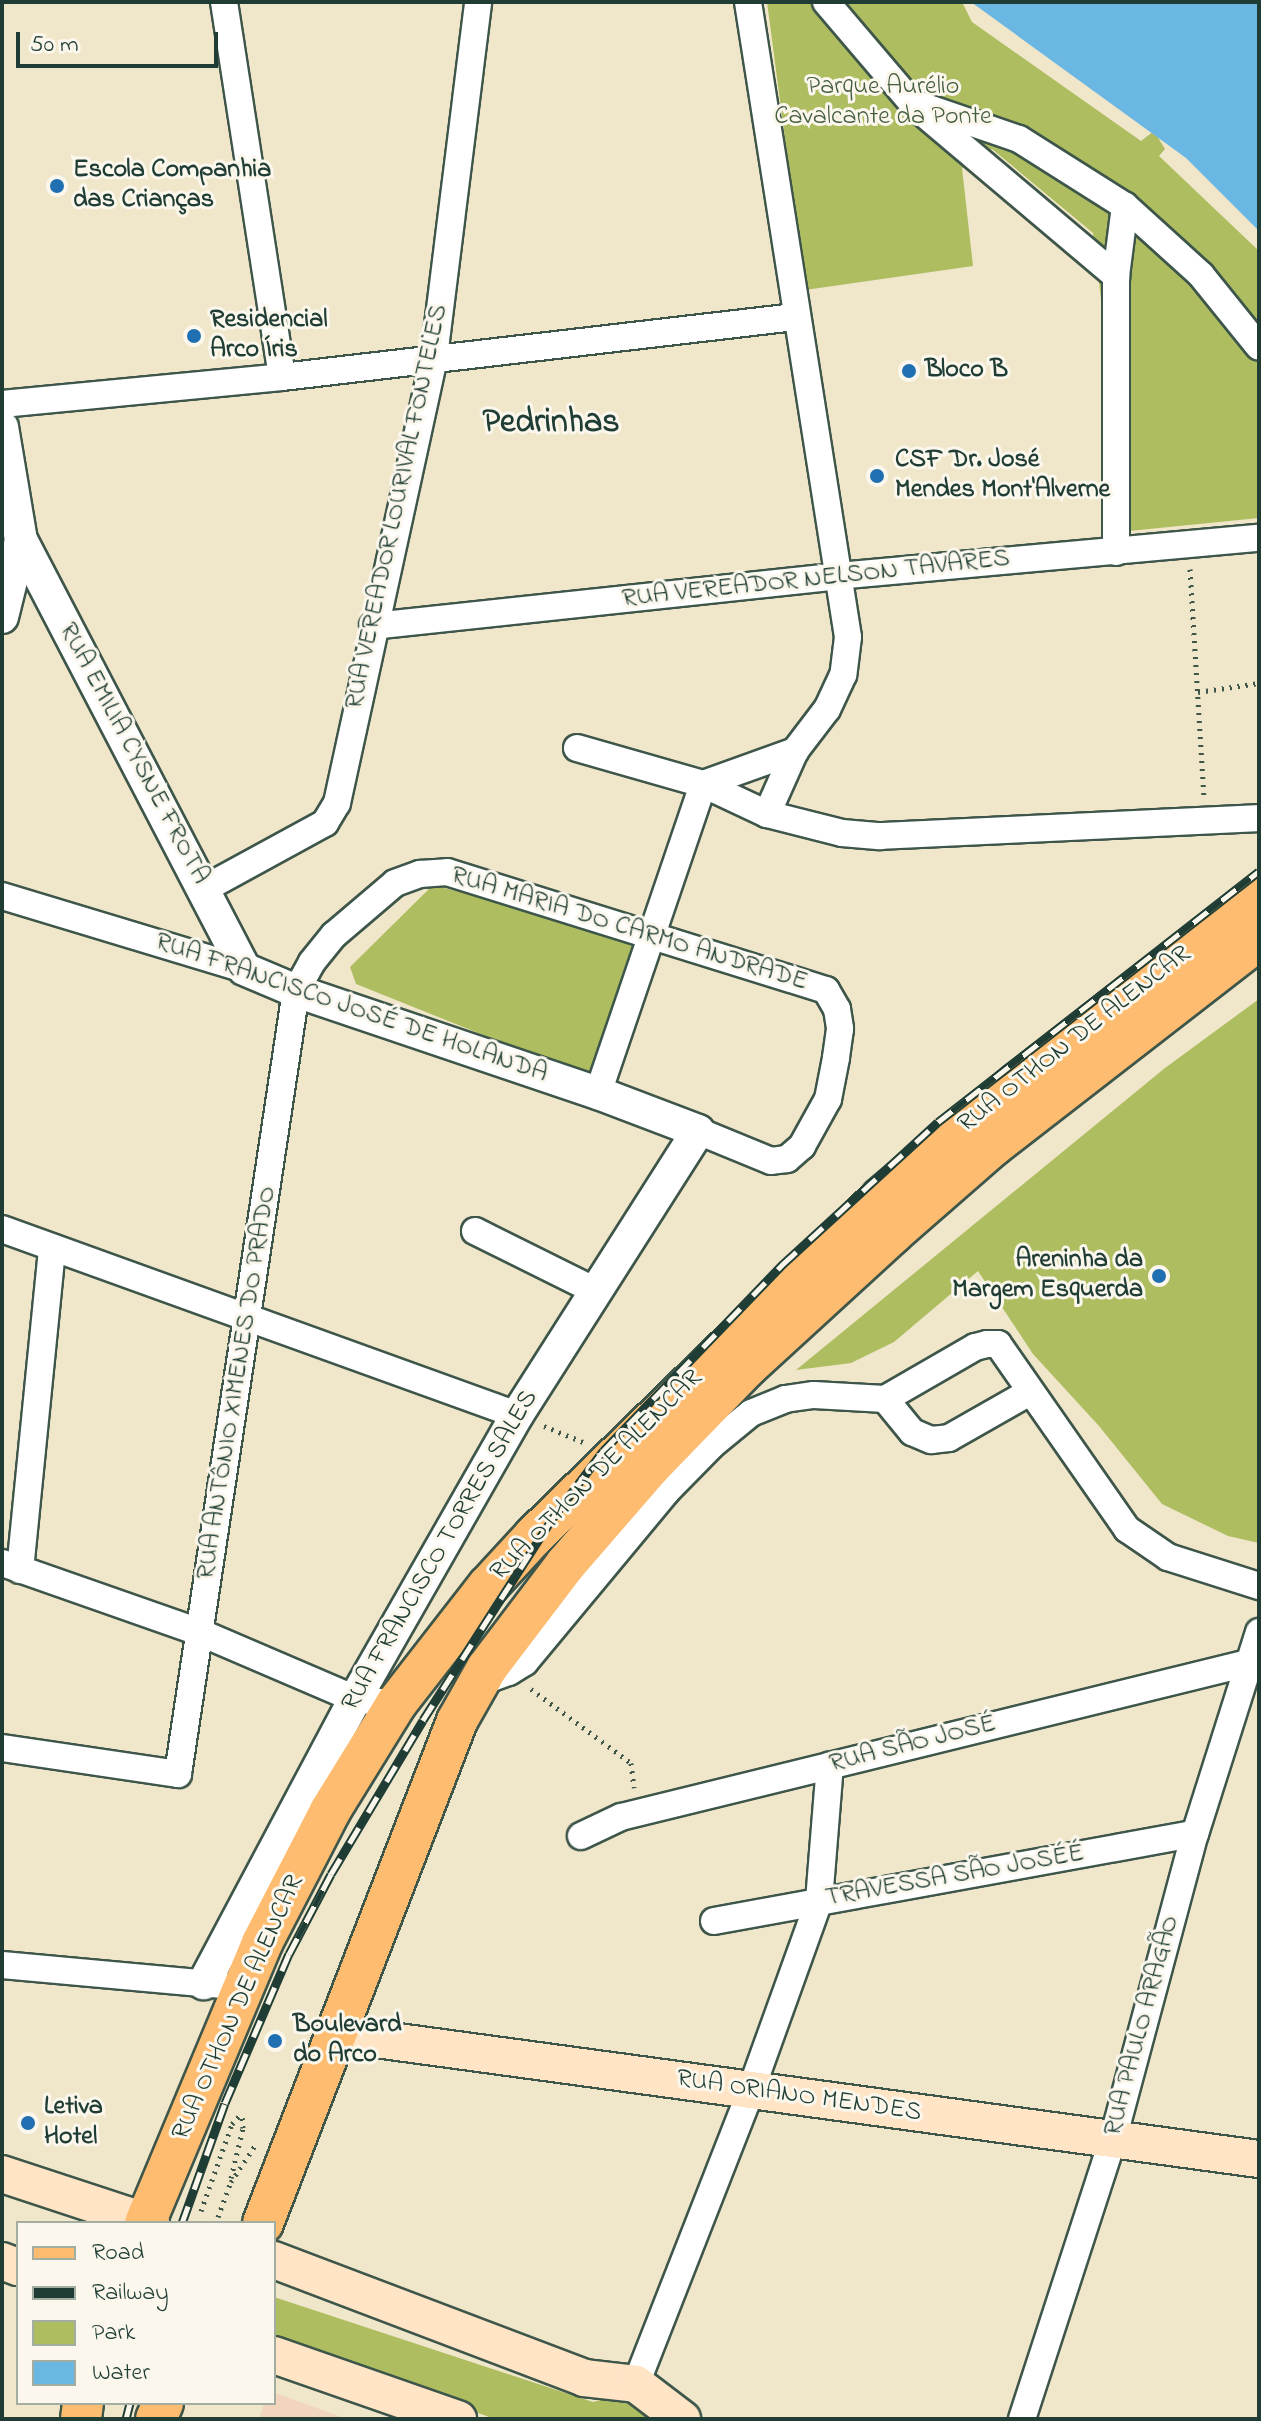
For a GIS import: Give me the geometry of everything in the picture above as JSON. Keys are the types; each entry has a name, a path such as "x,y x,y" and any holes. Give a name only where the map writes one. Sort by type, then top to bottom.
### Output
{"main road":[{"name":"RUA OTHON DE ALENCAR","path":"147,2221 224,1985 396,1704 488,1586 747,1327 893,1188 1018,1083 1259,897"},
{"name":"RUA OTHON DE ALENCAR","path":"264,2221 339,2034 457,1721 493,1678 576,1552 650,1467 747,1367 993,1146 1259,940"},
{"name":"RUA ORIANO MENDES","path":"339,2034 1259,2159"},
{"path":"2,2174 144,2221"},
{"path":"276,2261 584,2378 636,2384 682,2419"},
{"path":"276,2356 458,2419"}],"street":[{"path":"224,2 282,377"},
{"name":"RUA VEREADOR LOURIVAL FONTELES","path":"204,889 325,823 337,803 373,626 434,357 478,2"},
{"path":"748,2 795,317 848,637 843,675 827,709 795,751 767,814"},
{"path":"826,2 911,102 1116,276"},
{"path":"911,102 1019,139 1125,206 1201,275 1259,347"},
{"path":"1116,552 1116,276 1125,206"},
{"path":"2,404 282,377 795,317"},
{"path":"2,427 21,540 2,617"},
{"name":"RUA VEREADOR NELSON TAVARES","path":"373,626 838,576 1259,538"},
{"name":"RUA EMILIA CYSNE FROTA","path":"21,540 244,969"},
{"path":"577,748 703,784 767,814 842,833 880,836 1206,818 1259,818"},
{"path":"703,784 795,751"},
{"path":"598,1093 703,784"},
{"name":"RUA MARIA DO CARMO ANDRADE","path":"296,991 312,962 334,935 395,883 420,874 447,872 652,933 826,990 837,1009 840,1029 828,1099 802,1146 787,1159 771,1161 698,1131"},
{"name":"RUA FRANCISCO JOSÉ DE HOLANDA","path":"2,896 244,969 296,991 598,1093 698,1131"},
{"name":"RUA ANTÔNIO XIMENES DO PRADO","path":"2,1748 178,1774 249,1320 296,991"},
{"name":"RUA FRANCISCO TORRES SALES","path":"224,1985 355,1699 517,1415 698,1131"},
{"path":"2,1229 517,1415"},
{"path":"475,1231 596,1291"},
{"path":"52,1248 11,1566 199,1632 355,1699 396,1704"},
{"path":"493,1678 525,1662 666,1492 712,1445 751,1413 785,1399 814,1395 885,1399 975,1347 998,1344 1127,1529 1168,1557 1259,1586"},
{"path":"885,1399 912,1432 931,1440 949,1438 1030,1392"},
{"name":"RUA PAULO ARAGÃO","path":"1022,2419 1113,2139 1195,1834 1259,1632"},
{"name":"RUA SÃO JOSÉ","path":"581,1836 637,1813 1248,1663"},
{"path":"636,2384 751,2090 819,1901 830,1765"},
{"name":"TRAVESSA SÃO JOSÉÉ","path":"714,1921 1195,1834"},
{"path":"2,1965 224,1985"}],"path":[{"path":"1188,545 1206,818"},
{"path":"1198,692 1259,683"},
{"path":"517,1415 617,1457"},
{"path":"493,1678 631,1763 637,1813"},
{"path":"201,2211 232,2124 242,2113 243,2128 231,2182"}],"shaded area":[{"path":"276,2393 347,2419 259,2419 263,2405 276,2405"}],"green space":[{"name":"Parque Aurélio Cavalcante da Ponte","path":"767,2 962,2 972,22 1141,141 1154,131 1165,149 1159,156 1259,251 1259,518 1129,531 1093,233 992,149 962,168 973,266 805,290"},
{"path":"433,885 635,938 593,1079 356,984 350,967"},
{"path":"1259,999 1259,1543 1228,1536 1162,1504 1099,1426 1033,1354 978,1271 894,1342 851,1363 796,1370 1165,1068"},
{"path":"276,2298 593,2402 623,2394 668,2419 495,2419 276,2342"}],"water":[{"path":"971,2 1259,2 1259,231 1186,158"}],"railway":[{"path":"183,2221 225,2103 289,1954 331,1874 423,1720 552,1519 603,1451 783,1264 938,1122 1259,871"},
{"path":"126,2419 130,2405"}],"place":[{"name":"Escola Companhia das Crianças","path":"57,186"},
{"name":"Residencial Arco Íris","path":"194,336"},
{"name":"Bloco B","path":"909,371"},
{"name":"CSF Dr. José Mendes Mont'Alverne","path":"877,476"},
{"name":"Areninha da Margem Esquerda","path":"1159,1276"},
{"name":"Boulevard do Arco","path":"275,2041"},
{"name":"Letiva Hotel","path":"28,2123"}],"district":[{"name":"Pedrinhas","path":"551,424"}]}
